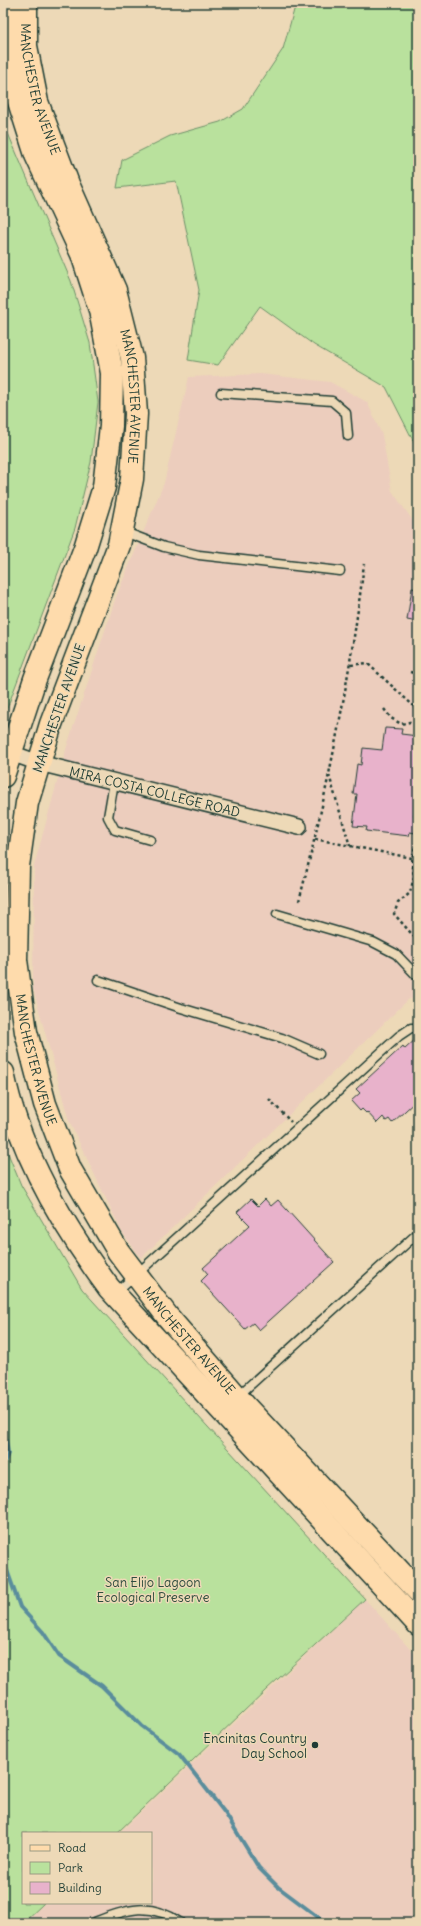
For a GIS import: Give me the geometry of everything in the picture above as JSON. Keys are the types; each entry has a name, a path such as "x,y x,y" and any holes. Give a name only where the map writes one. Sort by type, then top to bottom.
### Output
{"main road":[{"name":"MANCHESTER AVENUE","path":"3,776 35,679 85,548 104,487 111,426 112,373 100,310 82,254 36,155 15,89 9,28 9,3"},
{"name":"MANCHESTER AVENUE","path":"26,3 26,46 37,102 68,184 115,290 132,358 136,414 132,479 116,555 51,724 27,803 18,866 16,960 26,1032 45,1104 70,1169 118,1251 168,1317 238,1397 418,1591"},
{"name":"MANCHESTER AVENUE","path":"3,1073 8,1098 40,1179 74,1237 115,1294 418,1624"}],"street":[{"name":"MIRA COSTA COLLEGE ROAD","path":"11,753 39,763 299,827"}],"lane":[{"path":"221,394 332,401 346,413 348,436"},
{"path":"122,531 164,547 200,555 340,570"},
{"path":"114,782 108,817 115,830 150,840"},
{"path":"277,914 373,942 396,954 418,977"},
{"path":"98,980 181,1008 282,1038 319,1054"},
{"path":"115,1294 399,1036 412,1028 418,1028"},
{"path":"238,1397 418,1233"},
{"path":"92,1923 122,1912 148,1908 169,1914 181,1923"}],"path":[{"path":"299,901 315,839 351,665 364,564"},
{"path":"351,665 367,663 418,710"},
{"path":"410,672 418,674"},
{"path":"384,709 391,718 401,724 418,720"},
{"path":"329,775 350,846"},
{"path":"418,836 412,858 414,877 410,892 398,903 394,914 418,941"},
{"path":"315,839 412,858"},
{"path":"269,1099 297,1129"}],"shaded area":[{"path":"261,374 330,382 367,402 382,435 392,491 418,528 418,1006 410,998 141,1258 122,1232 69,1121 33,988 34,866 67,746 116,597 164,483 189,377"},
{"name":"Encinitas Country Day School","path":"365,1599 418,1658 418,1923 24,1923 44,1904 152,1904 152,1832 120,1832"}],"green space":[{"path":"296,3 418,3 418,450 386,387 314,345 260,306 218,365 188,360 199,290 176,181 117,188 122,160 170,136 220,122 243,109 283,49"},
{"path":"3,103 4,124 71,281 90,343 98,402 91,462 75,528 3,719"},
{"name":"San Elijo Lagoon Ecological Preserve","path":"3,1141 21,1185 82,1289 365,1599 266,1690 118,1832 22,1832 22,1904 43,1904 23,1923 3,1923"}],"building":[{"path":"412,588 418,589 418,622 407,620"},
{"path":"385,728 402,729 401,734 418,736 416,771 418,772 418,783 414,816 417,816 415,833 410,832 409,836 366,831 367,827 353,826 357,794 353,794 357,764 361,765 363,748 382,750"},
{"path":"418,1037 418,1099 392,1123 389,1119 386,1121 383,1117 377,1123 367,1112 366,1113 362,1109 360,1111 351,1101 360,1093 356,1089 403,1046 405,1049"},
{"path":"251,1199 258,1206 265,1199 271,1206 278,1200 334,1262 259,1330 253,1323 245,1329 201,1281 208,1274 203,1268 250,1225 237,1212"}],"waterway":[{"path":"3,1422 8,1453 3,1467"},
{"path":"3,1559 20,1607 43,1632 59,1656 102,1686 142,1726 179,1754 225,1813 259,1868 278,1887 326,1923"}],"place":[{"name":"Encinitas Country Day School","path":"315,1745"}]}
